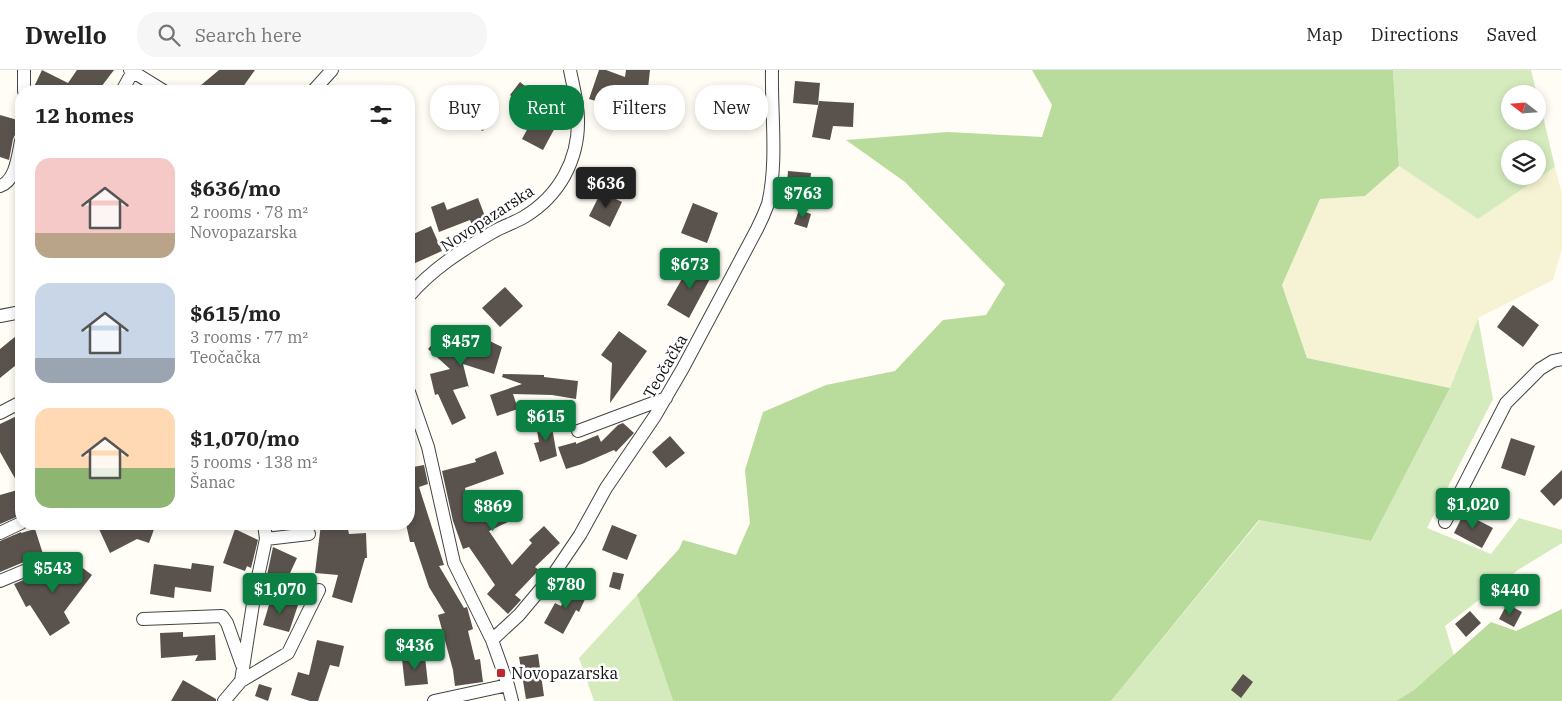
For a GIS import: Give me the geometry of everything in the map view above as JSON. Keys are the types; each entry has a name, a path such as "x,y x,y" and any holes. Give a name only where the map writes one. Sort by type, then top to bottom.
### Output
{"street":[{"path":"24,70 24,85"},
{"path":"318,85 332,70"},
{"name":"Novopazarska","path":"415,290 458,253 496,230 525,216 560,186 569,168 576,140 578,118 570,70"},
{"name":"Teočačka","path":"492,640 519,615 555,572 580,535 606,488 666,398 712,315 767,206 772,183 772,70"},
{"path":"125,85 132,71 154,85"},
{"path":"0,186 4,185 12,174 15,163"},
{"path":"0,316 15,313"},
{"path":"1445,522 1506,403 1540,370 1562,359"},
{"path":"578,432 666,398"},
{"path":"0,413 15,405"},
{"path":"415,409 428,447 454,563 492,640 512,701"},
{"path":"0,533 15,526"},
{"path":"224,701 242,674 255,591 266,540 265,530"},
{"path":"266,540 309,534"},
{"path":"0,581 48,561"},
{"path":"242,674 288,653 319,590"},
{"path":"143,619 222,616 227,622 242,674"},
{"path":"434,701 508,684"}],"shaded area":[{"path":"1399,166 1478,219 1528,185 1546,185 1546,173 1555,167 1562,194 1562,249 1553,280 1478,318 1450,388 1307,358 1282,285 1320,199 1365,196"}],"green space":[{"path":"1032,70 1393,70 1399,166 1365,196 1320,199 1282,285 1307,358 1450,388 1371,541 1259,520 1111,701 673,701 637,595 679,549 683,540 736,555 750,523 745,470 763,412 826,385 895,371 943,320 986,315 1005,284 905,182 846,140 948,132 1042,137 1052,105"},
{"path":"1393,70 1531,70 1535,85 1501,85 1501,130 1546,129 1555,167 1546,173 1546,140 1501,140 1501,185 1528,185 1478,219 1399,166"},
{"path":"1478,318 1493,399 1427,528 1491,554 1519,518 1562,530 1562,543 1518,570 1445,626 1454,656 1414,690 1396,701 1111,701 1260,520 1371,541 1450,388"},
{"path":"637,595 673,701 594,701 579,658"},
{"path":"1562,609 1562,701 1396,701 1414,690 1491,622 1516,631"}],"building":[{"path":"42,70 68,83 77,70 114,70 103,85 35,85"},
{"path":"219,70 255,70 244,85 201,85"},
{"path":"599,70 606,70 625,77 626,70 650,70 648,85 594,85 594,100 589,99"},
{"path":"795,81 820,83 818,105 793,103"},
{"path":"819,101 854,103 853,127 833,126 830,140 812,137"},
{"path":"0,115 15,119 15,135 9,160 0,157"},
{"path":"527,130 554,130 543,150 522,139"},
{"path":"788,171 811,173 809,199 786,198"},
{"path":"601,192 622,202 610,227 589,216"},
{"path":"478,198 486,219 472,225 470,220 439,232 431,207 444,202 447,210"},
{"path":"693,203 718,213 707,243 681,233"},
{"path":"799,210 811,214 807,228 794,224"},
{"path":"431,226 442,251 415,263 415,233"},
{"path":"691,263 712,275 689,318 667,305"},
{"path":"505,287 523,306 500,327 482,308"},
{"path":"1513,305 1539,325 1523,347 1497,327"},
{"path":"463,328 502,347 494,374 463,364 469,388 468,386 453,390 466,418 452,425 438,394 435,395 430,374 450,369 428,349 441,334 454,346"},
{"path":"619,331 647,351 610,403 612,363 601,355"},
{"path":"15,337 15,366 0,378 0,349"},
{"path":"503,374 544,375 544,377 578,381 576,399 552,395 513,394 518,409 497,416 490,395 522,384 502,377"},
{"path":"15,417 15,478 0,452 0,424"},
{"path":"551,422 557,456 540,462 534,443 539,442 536,425"},
{"path":"623,423 634,433 616,452 614,450 566,469 558,447 576,442 576,444 598,435 601,442 618,425"},
{"path":"670,436 685,453 666,468 652,452"},
{"path":"1511,438 1535,446 1525,476 1501,468"},
{"path":"496,451 504,474 465,488 471,513 503,498 512,520 489,531 512,565 532,543 529,540 544,526 560,543 535,567 539,570 515,595 521,600 508,614 487,594 495,585 469,547 463,549 453,521 442,471 476,462 475,459"},
{"path":"424,465 428,484 419,487 444,565 439,566 464,608 467,607 473,629 468,631 475,660 480,659 483,682 455,686 453,670 438,615 445,613 429,587 414,542 410,542 407,530 415,530 415,467"},
{"path":"1562,470 1562,498 1554,506 1540,491"},
{"path":"15,491 15,518 0,524 0,495"},
{"path":"1464,513 1493,528 1482,548 1454,533"},
{"path":"612,525 637,535 627,560 602,550"},
{"path":"35,530 43,554 0,572 0,541"},
{"path":"99,530 154,530 149,543 137,539 110,553"},
{"path":"235,530 258,540 251,568 247,566 245,571 223,563"},
{"path":"320,530 348,530 349,534 366,533 367,558 365,558 352,603 332,597 338,575 315,573"},
{"path":"273,547 297,558 285,584 267,575"},
{"path":"68,557 92,575 64,612 70,623 50,636 30,605 26,607 14,584 47,570 50,581"},
{"path":"192,563 214,566 211,592 175,587 174,598 150,594 154,564 191,569"},
{"path":"613,572 624,574 620,590 609,587"},
{"path":"569,587 587,595 579,612 576,610 563,634 544,623 555,603 561,606"},
{"path":"271,598 298,605 289,632 263,625"},
{"path":"1507,604 1522,612 1514,627 1499,619"},
{"path":"1470,611 1481,623 1466,637 1455,624"},
{"path":"183,632 183,637 215,635 216,660 195,661 198,655 161,658 160,633"},
{"path":"317,640 344,646 339,667 330,665 318,701 310,701 291,695 298,672 309,675"},
{"path":"538,654 544,696 526,699 519,657"},
{"path":"425,657 428,684 405,686 402,659"},
{"path":"1243,674 1253,682 1241,698 1231,690"},
{"path":"183,680 216,699 216,701 171,701"},
{"path":"259,684 272,688 268,701 255,696"}],"place":[{"name":"Novopazarska","path":"501,673"}]}
